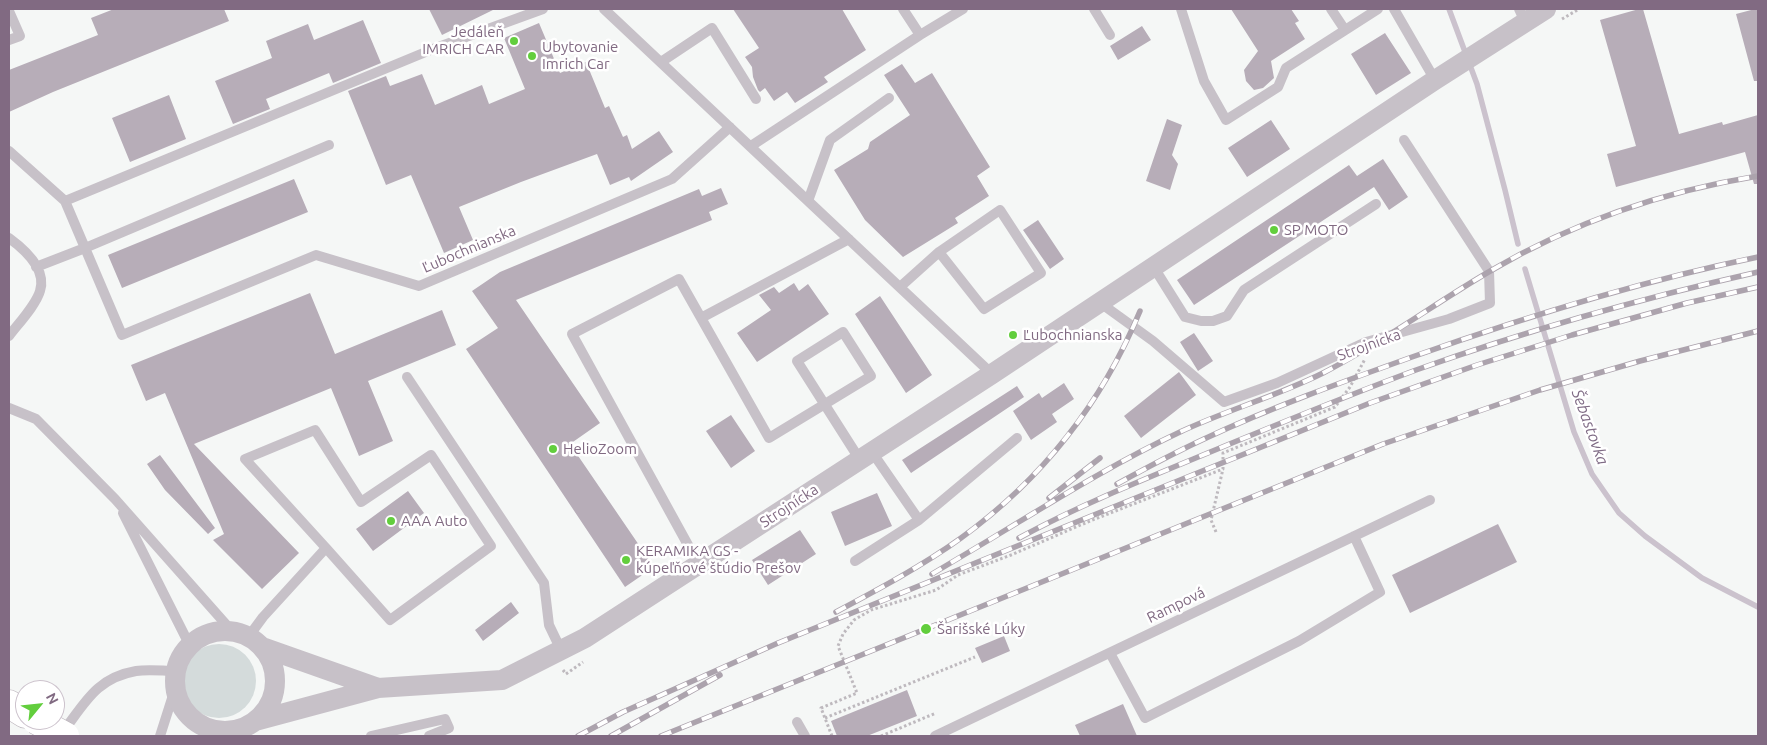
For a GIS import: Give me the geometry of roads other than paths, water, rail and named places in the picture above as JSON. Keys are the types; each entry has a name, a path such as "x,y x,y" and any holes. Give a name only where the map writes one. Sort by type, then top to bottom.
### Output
{"street":[{"name":"Strojnícka","path":"378,688 502,680 585,638 992,374 1483,49 1522,16 1546,9"},
{"path":"220,630 247,638 378,688 234,731 205,727 191,718 180,705 175,680 182,654 189,644 208,632 220,630"},
{"path":"234,731 270,704 275,682 273,666 247,638"}],"lane":[{"path":"9,150 65,201 433,49 543,9"},
{"path":"604,9 992,374"},
{"path":"903,9 920,34"},
{"path":"751,146 920,34 963,9"},
{"path":"1094,9 1110,35"},
{"path":"1182,9 1204,81 1226,120 1278,87 1286,68 1378,9"},
{"path":"1331,9 1344,30"},
{"path":"1394,9 1436,80"},
{"path":"9,11 20,36 9,40"},
{"path":"662,62 712,28 756,99"},
{"path":"808,201 830,140 889,98"},
{"name":"Ľubochnianska","path":"65,201 122,335 316,255 419,286 672,179 730,127"},
{"name":"Strojnícka","path":"1099,302 1153,341 1224,402 1277,383 1366,342 1449,319 1490,303 1489,272 1404,140"},
{"path":"36,266 85,248 329,145"},
{"path":"1153,266 1185,317 1201,321 1214,321 1227,316 1244,290 1376,204"},
{"path":"900,287 939,252 1000,210 1041,272 984,309 939,252"},
{"path":"9,238 33,260 41,284 40,292 9,336"},
{"path":"701,318 849,239"},
{"path":"699,565 572,334 679,279 769,438 825,405 871,376 843,332 797,361 825,405 919,520"},
{"path":"407,377 544,583 549,625 561,650"},
{"path":"9,408 36,419 247,638 263,617 326,548"},
{"path":"315,430 361,502 431,455 491,546 390,620 326,548 245,459 315,430"},
{"path":"855,561 919,520 1017,438"},
{"path":"115,499 189,644"},
{"name":"Rampová","path":"935,736 1430,500"},
{"path":"1110,653 1145,718 1299,641 1380,592 1354,536"},
{"path":"60,736 98,686 118,676 138,671 175,680 160,736"},
{"path":"371,736 445,719 449,728 429,736"},
{"path":"797,722 805,736"}],"waterway":[{"name":"Šebastovka","path":"1449,9 1477,84 1518,244"},
{"name":"Šebastovka","path":"1525,269 1574,432 1592,474 1619,513 1645,536 1702,578 1758,607"}],"railway":[{"path":"989,540 1083,483 1155,444 1198,424 1323,373 1387,336 1492,270 1555,237 1588,223 1655,200 1723,182 1758,176"},
{"path":"1117,484 1149,466 1255,416 1333,385 1412,357 1584,301 1670,277 1758,257"},
{"path":"1019,538 1151,476 1416,370 1501,341 1586,316 1758,272"},
{"path":"578,736 623,712 778,643 1370,403 1477,365 1572,335 1687,303 1758,287"},
{"path":"836,612 900,577 961,538 1017,491 1043,465 1088,408 1125,345 1140,311"},
{"path":"661,736 1383,444 1540,390 1640,361 1758,331"},
{"path":"1049,498 1100,458"},
{"path":"932,574 994,537"},
{"path":"611,736 720,675"}],"place":[{"name":"Jedáleň IMRICH CAR","path":"514,41"},
{"name":"Ubytovanie Imrich Car","path":"532,56"},
{"name":"SP MOTO","path":"1274,230"},
{"name":"Ľubochnianska","path":"1013,335"},
{"name":"HelioZoom","path":"553,449"},
{"name":"AAA Auto","path":"391,521"},
{"name":"KERAMIKA GS - kúpeľňové štúdio Prešov","path":"626,560"},
{"name":"Šarišské Lúky","path":"926,629"}]}
